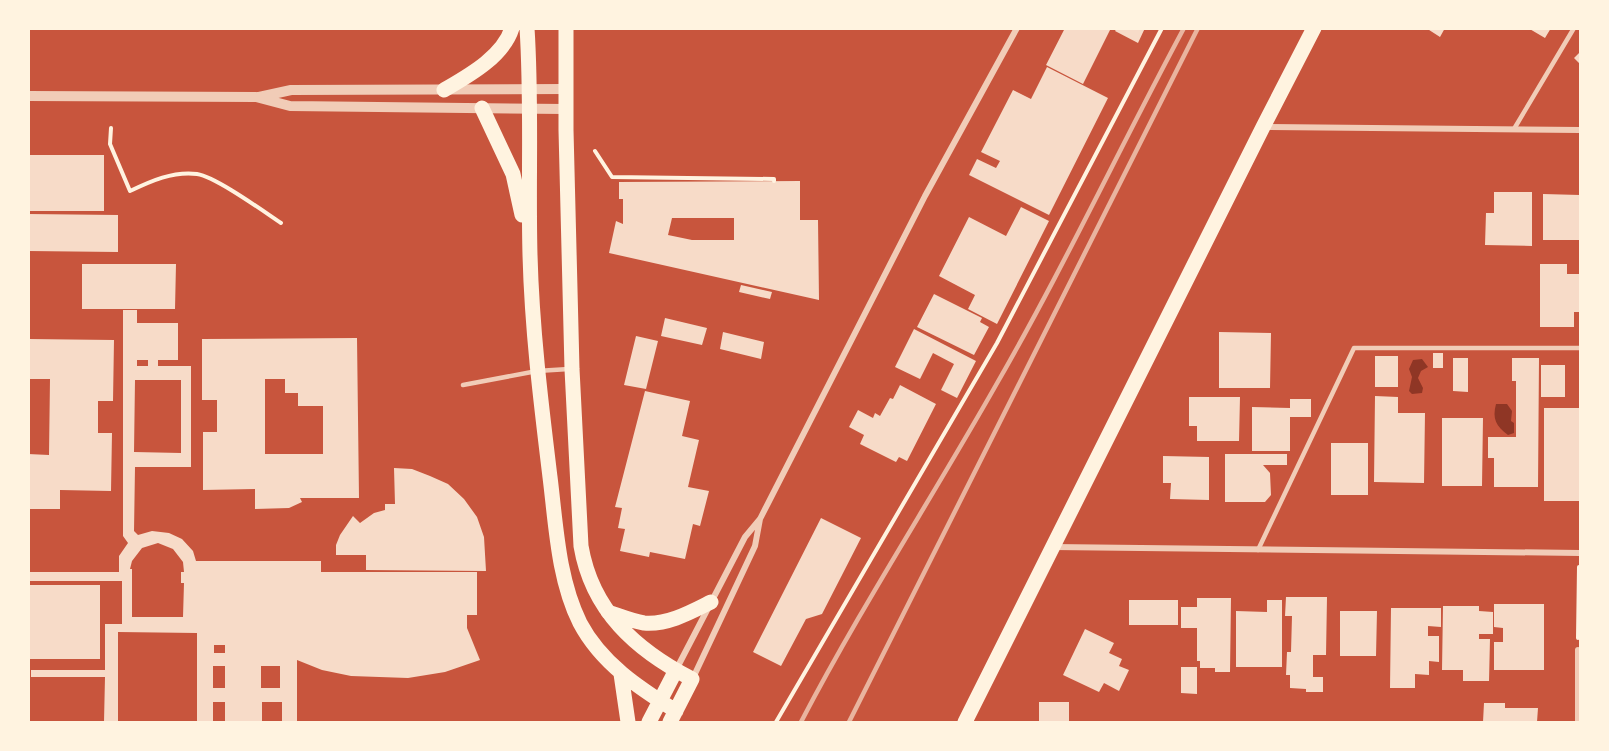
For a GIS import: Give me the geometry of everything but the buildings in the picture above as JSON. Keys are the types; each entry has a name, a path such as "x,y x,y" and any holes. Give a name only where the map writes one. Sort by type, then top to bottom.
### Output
{"main road":[{"path":"444,90 490,59 510,36 512,28"},
{"path":"527,28 530,257 537,371 558,541 566,583 581,624 593,642 621,674 660,701 673,717 692,679 629,636 608,612 599,601 590,582 580,546 572,369 565,109 566,28"},
{"path":"965,723 1314,28"},
{"path":"482,108 513,174 530,257"},
{"path":"608,612 645,623 663,622 711,602"},
{"path":"649,723 676,670"},
{"path":"621,674 628,723"}],"street":[{"path":"676,670 745,537 760,519 924,196 1017,28"},
{"path":"256,98 291,90 565,89"},
{"path":"28,96 256,98 291,106 565,109"},
{"path":"1263,127 1581,130"},
{"path":"692,679 755,546 760,519"},
{"path":"1053,547 1580,553"},
{"path":"1578,650 1578,723"}],"lane":[{"path":"1514,129 1574,28"},
{"path":"1258,549 1354,348 1581,348"},
{"path":"464,385 537,371 572,369"}],"path":[{"path":"776,723 997,343 1162,28"},
{"path":"111,128 110,144 130,191 165,176 197,174 212,180 281,223"},
{"path":"595,151 612,177 774,179 774,181"},
{"path":"1578,650 1580,553"}],"shaded area":[{"path":"1422,359 1428,367 1421,371 1418,378 1423,388 1422,393 1412,394 1409,391 1412,377 1409,369 1413,360"},
{"path":"1496,404 1507,404 1512,411 1511,421 1514,423 1514,433 1508,435 1498,425 1494,414"}],"railway":[{"path":"801,722 848,637 1021,341 1184,28"},
{"path":"849,722 1198,28"}]}
